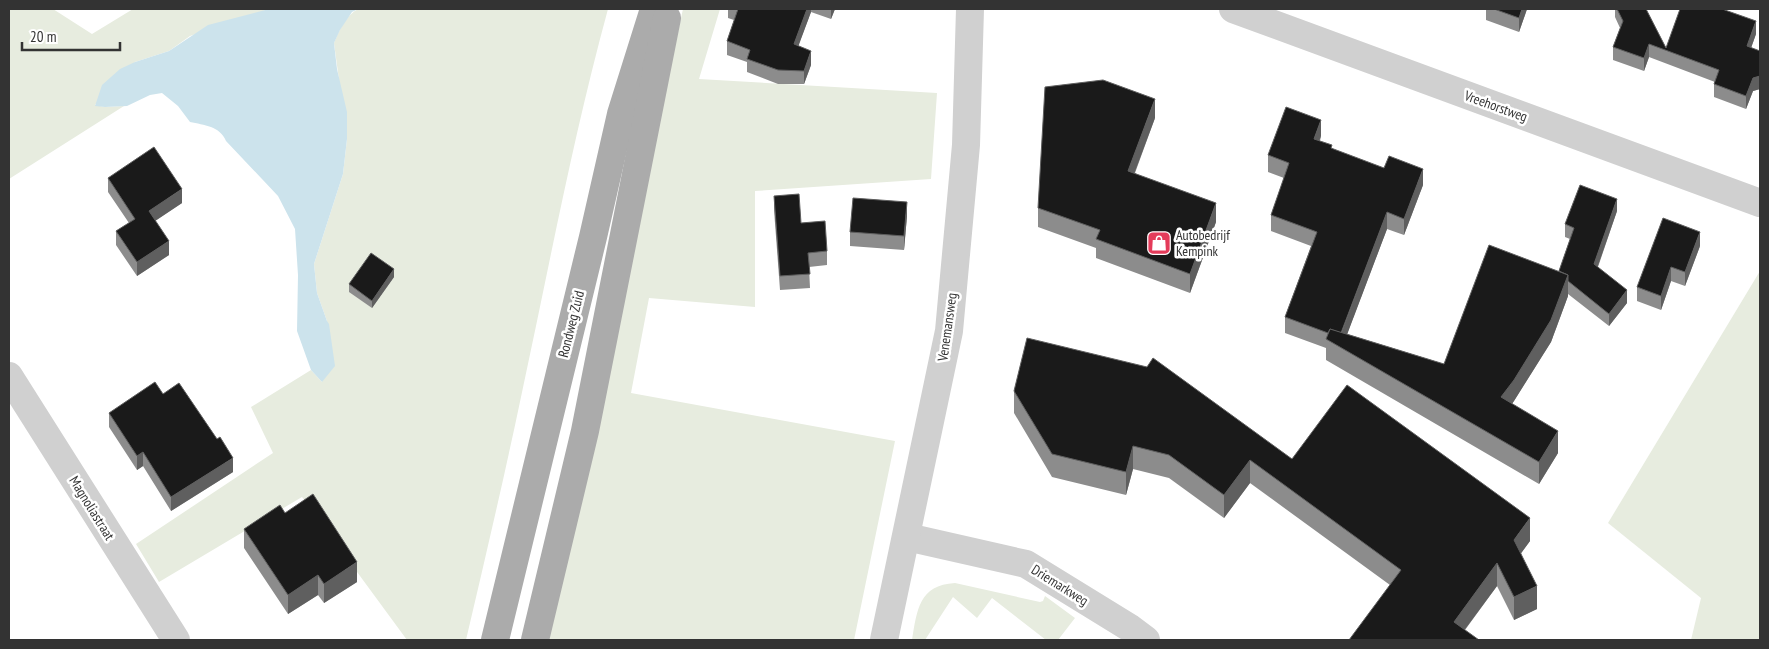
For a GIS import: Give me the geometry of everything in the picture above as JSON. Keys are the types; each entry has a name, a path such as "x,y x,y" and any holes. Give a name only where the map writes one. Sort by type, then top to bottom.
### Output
{"main road":[{"name":"Rondweg Zuid","path":"495,640 621,114 654,9"},
{"path":"535,640 585,431 669,9"}],"street":[{"name":"Venemansweg","path":"884,640 949,331 966,144 970,9"},
{"name":"Vreehorstweg","path":"1233,9 1760,203"},
{"name":"Magnoliastraat","path":"9,376 176,640"},
{"name":"Driemarkweg","path":"907,536 1026,564 1130,628 1146,640"}],"shaded area":[{"path":"9,9 53,9 92,34 133,9 269,9 190,36 169,51 135,62 95,105 105,107 124,106 9,179"},
{"path":"358,9 608,9 572,154 508,458 466,640 407,640 302,497 159,582 136,544 273,453 251,407 311,370 322,382 327,321 317,293 314,264 343,174 347,139 334,43 346,19"},
{"path":"683,9 720,9 699,79 937,93 931,179 755,191 755,307 649,298 631,393 895,441 854,640 547,640 569,526"},
{"path":"1760,271 1760,640 1691,640 1701,598 1608,523"},
{"path":"955,583 1040,602 1043,601 1045,596 1075,618 1058,640 1046,640 992,598 977,618 953,597 925,640 912,640 918,609 927,594 943,585"}],"water":[{"path":"269,9 358,9 352,12 334,43 337,69 347,112 347,139 343,174 314,264 317,293 329,324 335,366 322,382 311,370 297,331 298,275 295,229 278,196 226,141 220,132 206,125 190,122 178,106 162,93 150,95 127,106 95,106 102,85 120,69 169,51 208,25"}],"building":[{"path":"738,9 807,9 794,44 811,51 804,71 778,70 747,59 750,50 727,41"},
{"path":"1494,9 1522,9 1519,18"},
{"path":"1617,9 1646,9 1666,48 1680,9 1722,9 1756,21 1747,46 1760,51 1760,76 1753,78 1746,96 1714,84 1719,70 1649,44 1644,58 1613,47 1623,21"},
{"path":"1103,80 1155,99 1128,171 1216,203 1190,274 1096,239 1100,230 1038,208 1045,87"},
{"path":"1286,107 1321,120 1314,139 1332,145 1331,148 1384,168 1389,156 1423,169 1404,219 1387,212 1341,333 1330,329 1328,333 1285,317 1317,232 1271,215 1289,163 1268,155"},
{"path":"154,147 182,189 149,211 169,241 137,262 116,231 135,219 108,178"},
{"path":"1580,185 1617,199 1594,264 1627,290 1609,314 1568,281 1568,275 1559,271 1574,228 1565,224"},
{"path":"799,194 801,223 825,221 827,251 808,253 810,274 780,276 774,196"},
{"path":"853,198 907,202 904,236 850,232"},
{"path":"1663,218 1700,232 1685,272 1671,267 1661,296 1637,287"},
{"path":"1489,245 1568,275 1551,320 1514,380 1501,397 1558,431 1539,462 1326,339 1330,329 1444,364"},
{"path":"371,253 394,269 372,301 349,284"},
{"path":"1027,338 1147,367 1153,358 1292,459 1347,385 1530,518 1514,540 1537,586 1514,597 1497,563 1454,622 1479,640 1349,640 1401,570 1250,460 1224,495 1169,455 1133,446 1126,472 1052,454 1014,391"},
{"path":"155,382 163,394 179,383 217,439 220,437 233,458 171,497 143,452 137,456 109,413"},
{"path":"313,494 357,562 324,584 318,575 288,595 244,529 280,505 285,513"}],"place":[{"name":"Autobedrijf Kempink","path":"1159,243"}]}
